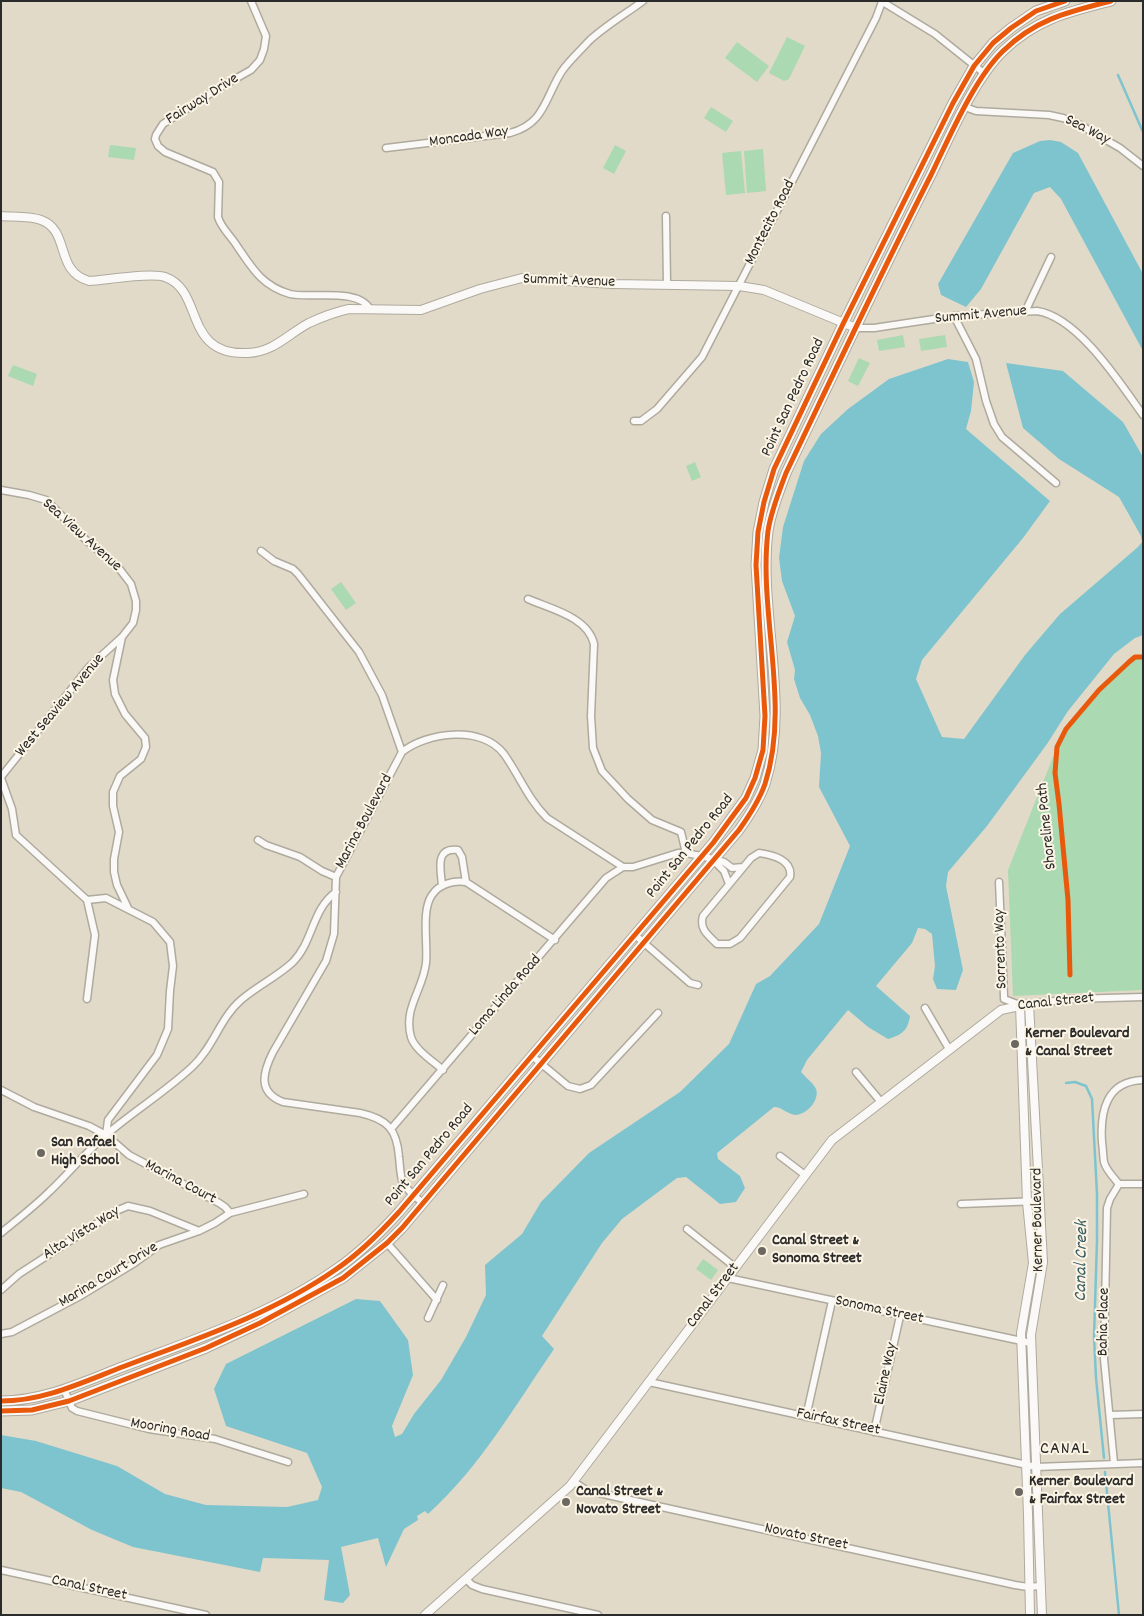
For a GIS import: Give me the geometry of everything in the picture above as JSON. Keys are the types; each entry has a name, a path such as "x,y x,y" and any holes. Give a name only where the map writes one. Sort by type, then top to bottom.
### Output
{"main road":[{"name":"Point San Pedro Road","path":"1,1401 30,1399 64,1389 246,1319 305,1289 336,1270 378,1235 702,856 736,813 746,798 755,778 763,750 765,716 756,565 758,532 764,502 774,469 952,103 974,66 993,43 1017,23 1036,11 1065,1"},
{"name":"Point San Pedro Road","path":"1,1411 32,1410 68,1401 206,1348 260,1323 343,1278 387,1243 402,1228 714,861 751,813 764,785 773,751 775,712 766,562 768,530 786,473 883,269 965,107 985,74 1001,53 1019,37 1050,18 1111,1"}],"street":[{"name":"Fairway Drive","path":"251,1 266,36 260,60 251,70 163,124 158,130 155,139 158,146 165,152 213,172 219,182 219,222 258,276 274,287 290,294 354,298 367,304 370,309"},
{"name":"Moncada Way","path":"386,148 510,133 521,130 531,124 539,114 563,71 590,40 644,1"},
{"path":"881,2 935,34 985,74"},
{"name":"Montecito Road","path":"634,421 641,421 657,409 702,357 876,18 881,2"},
{"name":"Sea Way","path":"965,107 976,110 1049,115 1063,118 1075,122 1120,148 1143,166"},
{"name":"Summit Avenue","path":"1,216 40,220 53,228 70,270 82,279 89,281 158,275 175,282 184,291 198,327 212,344 232,352 248,353 263,351 290,337 309,323 338,311 349,309 421,310 480,289 522,278 612,284 739,286 764,290 856,328 874,328 954,316 1044,312 1063,322 1098,354 1143,415"},
{"path":"666,216 667,284"},
{"path":"1025,312 1051,256"},
{"path":"954,316 976,359 986,402 998,431 1013,448 1056,483"},
{"name":"Sea View Avenue","path":"1,490 46,500 87,541 118,567 131,584 136,601 136,610 133,623 122,637 114,672 115,694 125,714 144,738 146,747 141,759 120,776 112,792 119,832 114,859 114,872 117,885 128,908"},
{"path":"261,551 274,561 293,569 298,574 358,652 382,695 402,752 427,739 454,734 486,741 502,752 538,809 547,818 623,868 686,852 714,861 724,862 732,868 742,867"},
{"path":"528,599 578,620 592,634 594,644 591,716 593,748 602,772 652,820 681,832 686,852"},
{"name":"West Seaview Avenue","path":"87,900 16,835 12,808 1,778 89,667 122,637"},
{"name":"Marina Boulevard","path":"392,1128 372,1116 274,1099 264,1085 264,1076 266,1064 326,961 334,934 336,877 402,752"},
{"path":"258,840 266,845 300,857 322,871 336,877"},
{"path":"442,886 441,857 449,849 458,850 462,857 466,882"},
{"path":"759,853 770,855 788,864 792,870 790,877 740,938 730,944 721,945 717,944 704,931 701,923 703,916 729,884 742,867 759,853"},
{"path":"714,861 724,871 729,884"},
{"name":"Loma Linda Road","path":"392,1128 606,878 623,868"},
{"path":"443,1070 412,1039 409,1025 410,1010 426,965 427,908 430,896 442,886 458,881 466,882 554,940"},
{"name":"Sorrento Way","path":"999,882 1004,999 1020,1005"},
{"path":"1,1233 49,1192 106,1135 193,1066 208,1049 240,1001 277,975 294,960 309,937 320,908 336,892"},
{"path":"87,999 95,935 87,900 106,898 153,922 170,942 173,966 168,1029 158,1055 108,1120 106,1135"},
{"path":"635,934 690,983 698,985"},
{"name":"Canal Street","path":"425,1615 563,1494 574,1482 832,1140 1003,1008 1071,999 1143,997"},
{"name":"Kerner Boulevard","path":"1029,1004 1043,1262 1031,1335 1042,1615"},
{"name":"Kerner Boulevard","path":"1020,1005 1027,1202 1033,1263 1021,1333 1030,1615"},
{"path":"925,1008 949,1049"},
{"path":"532,1056 568,1086 580,1089 591,1085 658,1013"},
{"path":"856,1072 881,1102"},
{"path":"1143,1080 1135,1080 1117,1090 1108,1099 1102,1113 1104,1163 1108,1171 1119,1184 1143,1184"},
{"name":"Marina Court","path":"1,1090 34,1107 89,1126 106,1135 129,1155 219,1203 230,1213"},
{"path":"392,1128 399,1148 402,1181 413,1195 423,1203"},
{"path":"780,1156 806,1175"},
{"name":"Bahia Place","path":"1114,1463 1104,1358 1107,1208 1119,1184"},
{"name":"Marina Court Drive","path":"1,1334 12,1332 82,1295 133,1264 159,1245 199,1231 230,1213 304,1194"},
{"path":"960,1204 1039,1201"},
{"name":"Alta Vista Way","path":"1,1290 19,1274 116,1211 128,1206 150,1211 199,1231"},
{"path":"687,1229 736,1268"},
{"path":"387,1243 437,1300"},
{"name":"Sonoma Street","path":"728,1278 1031,1343"},
{"path":"428,1318 443,1285"},
{"path":"806,1416 832,1301"},
{"name":"Elaine Way","path":"874,1432 900,1316"},
{"name":"Fairfax Street","path":"649,1382 1036,1467 1143,1463"},
{"path":"64,1389 68,1401"},
{"name":"Mooring Road","path":"68,1401 77,1412 149,1429 215,1439 288,1462"},
{"path":"1110,1415 1143,1414"},
{"name":"Novato Street","path":"574,1482 586,1490 621,1498 1028,1587 1040,1586"},
{"name":"Canal Street","path":"1,1570 206,1615"},
{"path":"466,1579 482,1589 598,1615"},
{"path":"163,1614 165,1606"}],"green space":[{"path":"787,37 805,46 789,79 784,81 769,73"},
{"path":"737,42 769,66 757,82 725,58"},
{"path":"711,107 733,121 726,132 704,118"},
{"path":"110,145 136,148 134,160 108,157"},
{"path":"615,145 626,151 614,174 603,168"},
{"path":"763,149 766,191 747,193 744,151"},
{"path":"741,151 745,193 726,195 722,153"},
{"path":"903,335 905,347 879,351 877,340"},
{"path":"945,335 947,347 921,351 919,339"},
{"path":"859,358 870,363 858,386 848,381"},
{"path":"13,365 37,374 33,386 8,376"},
{"path":"695,462 701,477 692,481 686,466"},
{"path":"341,582 356,603 346,610 331,589"},
{"path":"1135,657 1143,657 1143,990 1013,996 1008,870 1057,747 1064,734 1081,709 1101,686"},
{"path":"703,1259 718,1270 711,1280 696,1269"}],"water":[{"path":"1040,141 1061,142 1078,153 1143,274 1143,351 1061,199 1050,187 1034,193 981,289 966,307 941,295 938,284 1013,153"},
{"path":"948,359 968,362 974,382 971,411 966,429 1050,501 1023,538 922,660 916,679 942,737 964,739 1025,655 1060,614 1142,542 1141,536 1119,497 1059,459 1023,428 1006,363 1063,371 1123,422 1143,457 1143,635 1135,638 1114,654 1068,711 1047,744 987,826 948,872 946,886 963,970 956,990 937,989 933,979 935,966 932,934 925,929 918,928 912,943 876,986 910,1016 908,1025 901,1034 888,1039 868,1027 848,1010 807,1060 801,1072 817,1091 817,1096 812,1105 804,1112 795,1115 774,1107 717,1153 718,1159 740,1176 745,1188 736,1202 720,1204 686,1177 677,1178 622,1219 602,1243 542,1336 554,1349 496,1435 447,1496 428,1514 425,1511 417,1516 418,1520 404,1529 386,1567 378,1538 341,1547 350,1595 343,1603 324,1600 329,1560 263,1558 260,1572 133,1547 92,1530 21,1492 1,1488 1,1435 36,1441 117,1466 165,1494 206,1505 287,1507 318,1500 322,1487 307,1453 226,1426 214,1389 226,1364 356,1299 380,1301 408,1340 413,1375 392,1426 395,1437 402,1434 414,1414 441,1380 466,1337 486,1295 485,1265 522,1234 541,1202 589,1153 680,1092 729,1044 756,984 770,976 819,924 850,846 819,787 821,753 818,736 810,715 800,698 794,679 795,670 787,642 795,616 782,581 779,558 783,527 804,461 821,434 848,409 889,379"}],"waterway":[{"path":"1118,75 1143,132"},
{"name":"Canal Creek","path":"1066,1083 1075,1082 1086,1086 1092,1099 1097,1194 1094,1337 1104,1458"},
{"name":"Canal Creek","path":"1105,1472 1119,1615"}],"cycle path":[{"path":"1,1401 33,1398 64,1389 260,1313 311,1286 352,1257 399,1212 713,843 746,798 755,778 763,750 765,716 756,565 758,532 764,502 774,469 843,324 953,103 974,66 993,43 1011,28 1036,11 1065,1"},
{"path":"1,1411 32,1410 69,1401 206,1348 260,1323 343,1278 387,1243 402,1228 739,830 754,808 763,790 772,754 775,690 766,562 769,524 786,473 954,127 982,77 1003,51 1028,31 1053,18 1111,1"},
{"name":"Shoreline Path","path":"1070,975 1068,900 1055,773 1057,747 1066,729 1099,690 1135,657 1143,657"}],"place":[{"name":"Kerner Boulevard & Canal Street","path":"1015,1044"},
{"name":"San Rafael High School","path":"41,1153"},
{"name":"Canal Street & Sonoma Street","path":"762,1251"},
{"name":"Kerner Boulevard & Fairfax Street","path":"1019,1492"},
{"name":"Canal Street & Novato Street","path":"566,1502"}],"district":[{"name":"CANAL","path":"1065,1451"}]}
